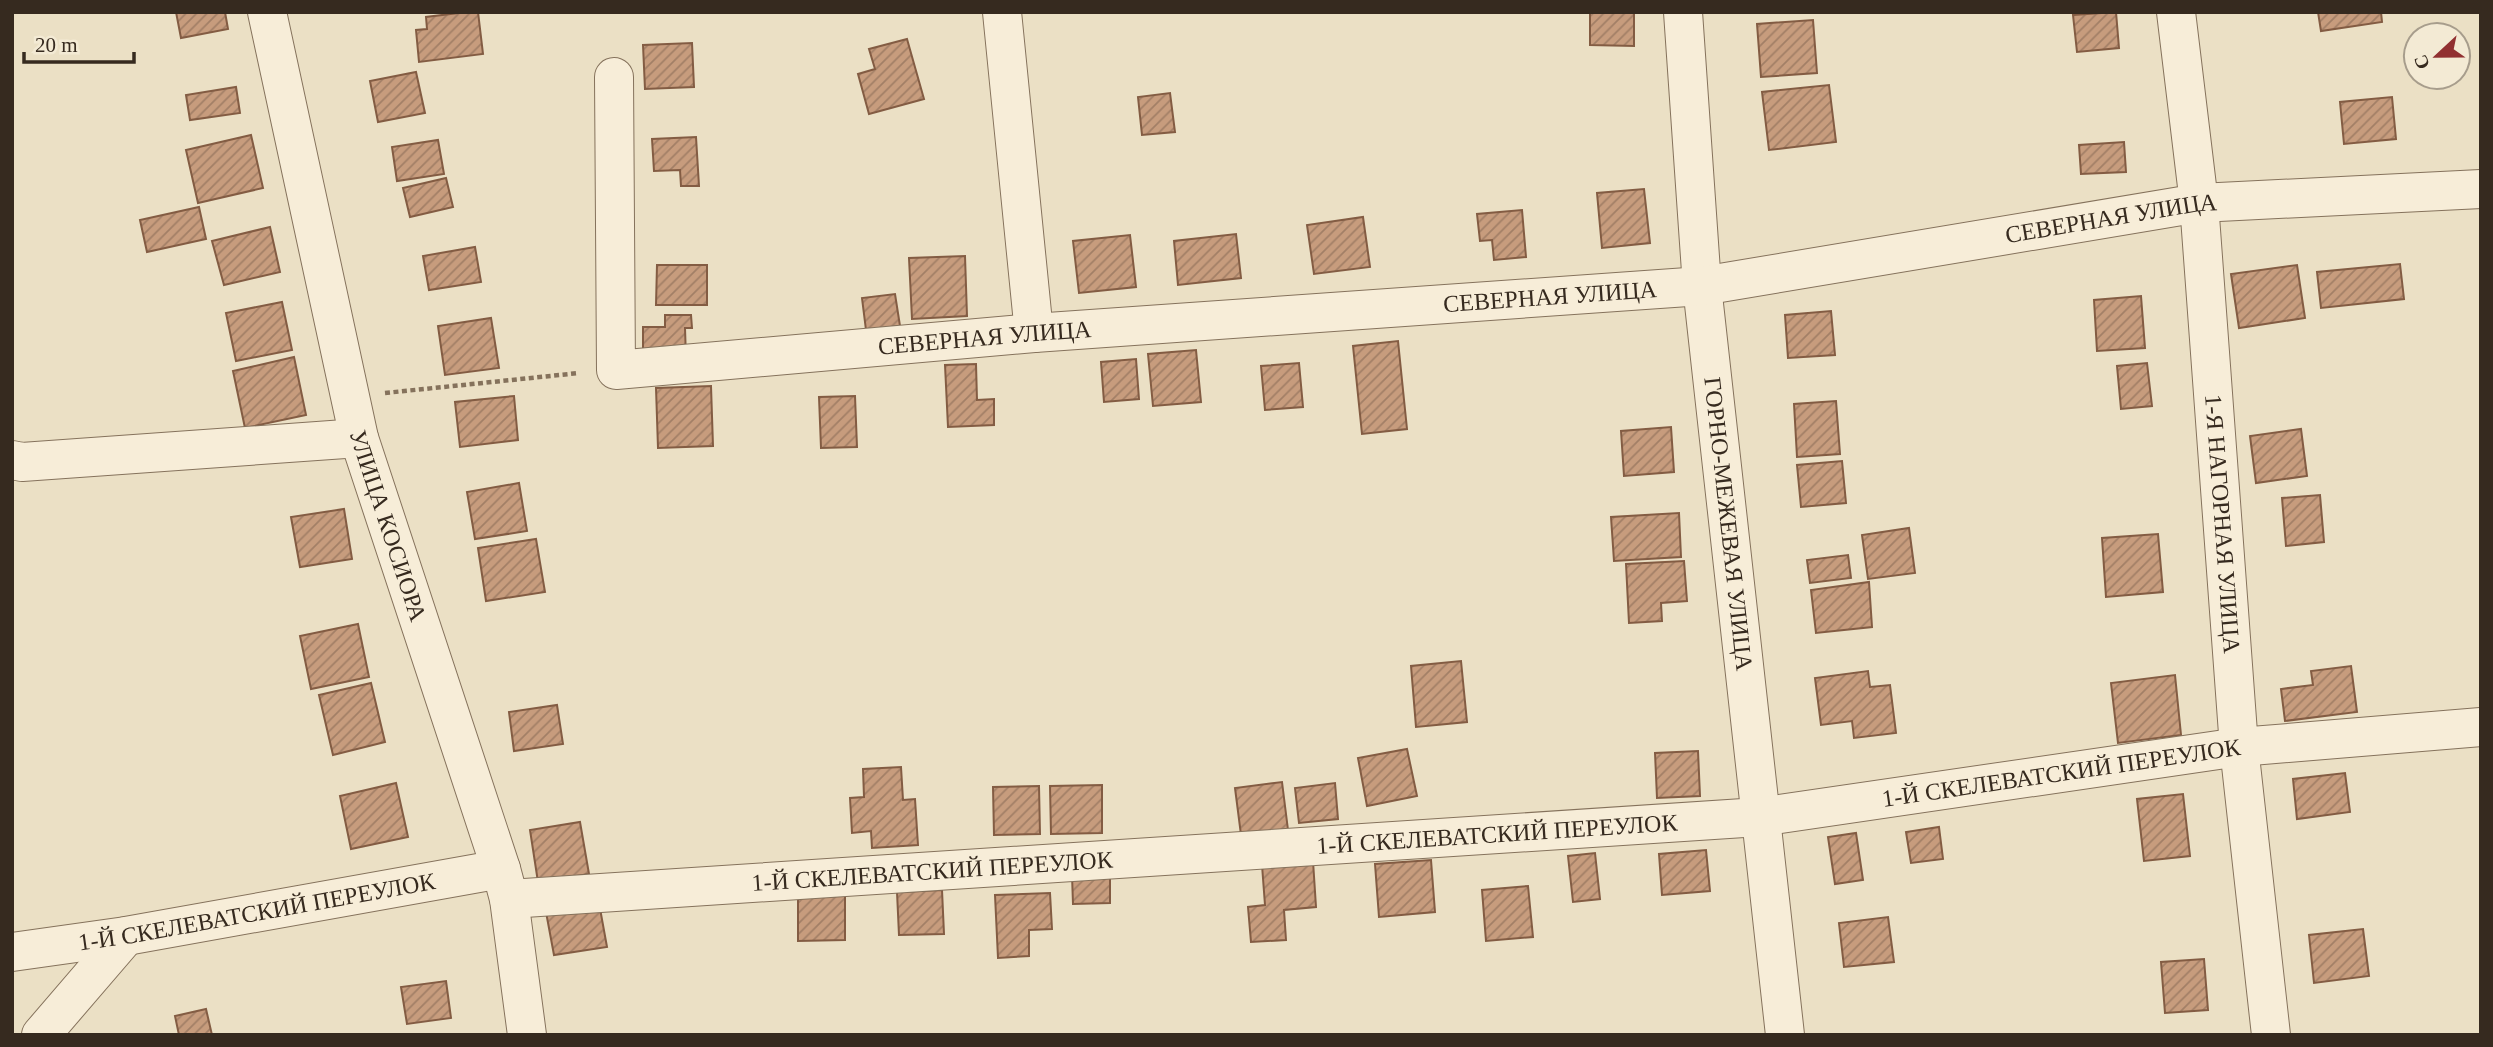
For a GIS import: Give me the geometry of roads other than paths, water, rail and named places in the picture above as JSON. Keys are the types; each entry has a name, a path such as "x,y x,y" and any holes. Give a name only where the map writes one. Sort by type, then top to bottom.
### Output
{"street":[{"name":"УЛИЦА КОСИОРА","path":"267,12 359,438 505,884 527,1035"},
{"path":"1002,12 1034,333"},
{"name":"ГОРНО-МЕЖЕВАЯ УЛИЦА","path":"1682,12 1702,286 1785,1035"},
{"name":"1-Я НАГОРНАЯ УЛИЦА","path":"2176,12 2199,203 2239,747 2271,1035"},
{"name":"СЕВЕРНАЯ УЛИЦА","path":"614,77 616,370 1034,333 1702,286 2199,203 2481,189"},
{"path":"12,460 22,463 359,438"},
{"name":"1-Й СКЕЛЕВАТСКИЙ ПЕРЕУЛОК","path":"12,952 505,884 1759,817 2239,747 2481,727"},
{"path":"41,1035 127,936"}]}
